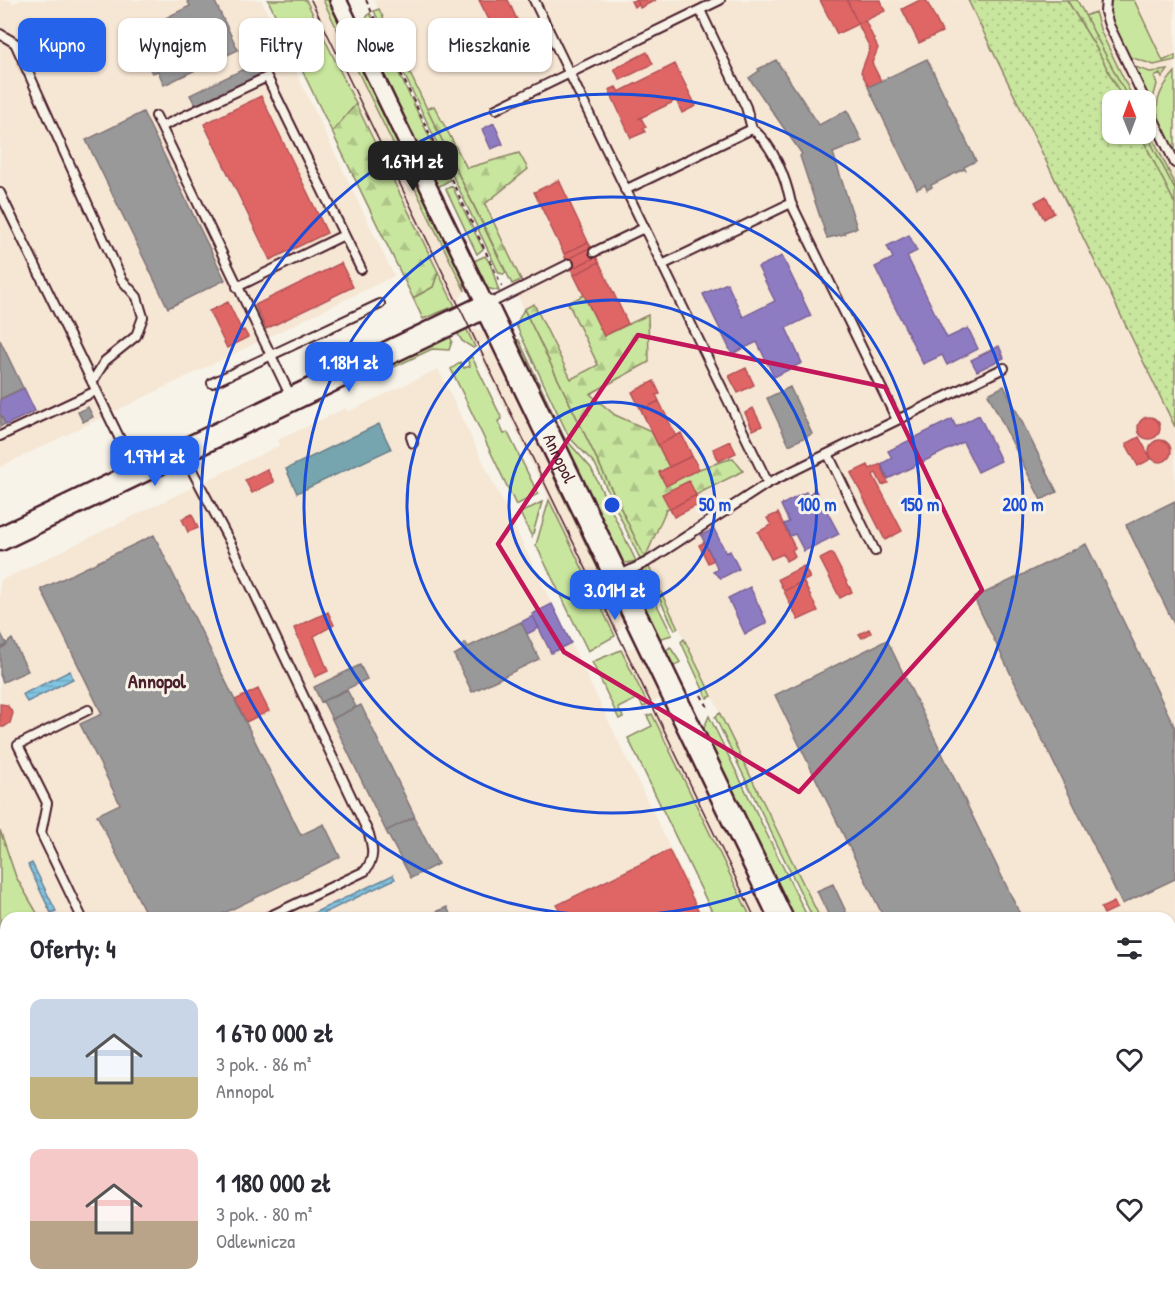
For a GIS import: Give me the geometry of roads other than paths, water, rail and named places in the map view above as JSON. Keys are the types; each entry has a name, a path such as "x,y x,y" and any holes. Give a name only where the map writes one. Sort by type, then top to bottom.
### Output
{"street":[{"name":"Annopol","path":"338,0 778,912"},
{"path":"0,539 486,306"}],"lane":[{"path":"534,0 768,483"},
{"path":"496,109 720,0"},
{"path":"1106,0 1105,12 1109,25 1139,90"},
{"path":"700,10 746,107 752,129 765,141 785,182 790,203 897,420"},
{"path":"0,34 15,43 122,280 137,297 143,317 136,336 105,360 92,382"},
{"path":"163,126 267,77 361,269"},
{"path":"156,116 163,126 291,398"},
{"path":"1156,124 1175,163"},
{"path":"625,190 752,129"},
{"path":"0,193 137,473"},
{"path":"662,265 790,203"},
{"path":"594,252 644,228"},
{"path":"237,287 344,235"},
{"path":"486,306 569,264"},
{"path":"212,383 380,304"},
{"path":"616,577 647,562 768,483 1004,368"},
{"path":"0,436 96,391"},
{"path":"182,452 232,546 369,834 373,849 372,862 365,871 279,912"},
{"path":"828,454 875,551"},
{"path":"79,912 41,833 47,803 18,745 88,710"}],"water":[{"path":"70,671 73,679 27,702 23,694"},
{"path":"32,863 56,911 51,912 28,865"},
{"path":"393,875 395,879 326,912 315,912"}],"tram line":[{"path":"311,0 752,912"}],"district":[{"name":"Annopol","path":"157,681"}]}
